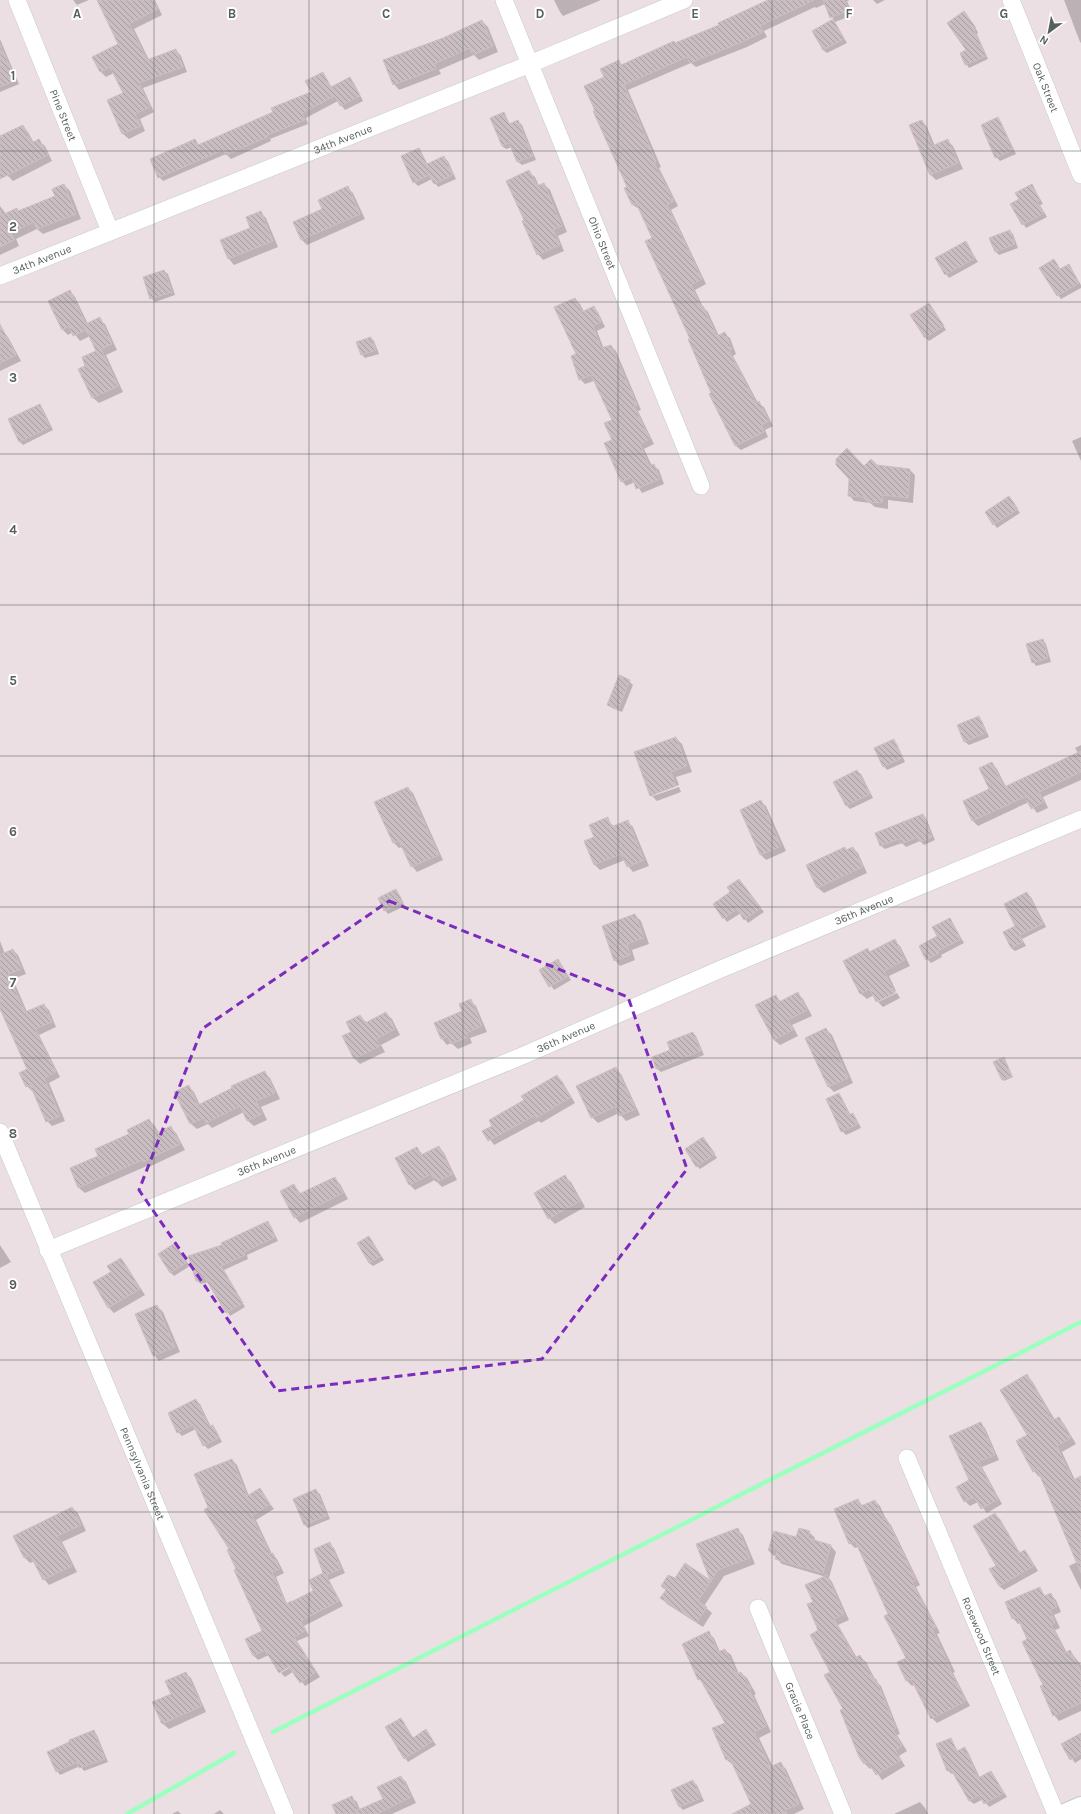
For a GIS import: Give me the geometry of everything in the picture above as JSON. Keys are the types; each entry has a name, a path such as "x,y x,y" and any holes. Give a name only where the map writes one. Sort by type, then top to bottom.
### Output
{"street":[{"name":"Pine Street","path":"17,0 110,231"},
{"name":"Ohio Street","path":"504,0 701,486"},
{"name":"34th Avenue","path":"0,276 530,64 684,0"},
{"name":"Oak Street","path":"1011,0 1081,175"},
{"name":"36th Avenue","path":"48,1250 522,1056 729,966 1081,819"},
{"name":"Pennsylvania Street","path":"0,1132 48,1250 285,1814"},
{"name":"Rosewood Street","path":"907,1458 1056,1814"},
{"name":"Gracie Place","path":"758,1608 843,1814"},
{"path":"1067,1814 1081,1808"}],"highlighted area":[{"path":"389,901 628,997 687,1169 542,1359 277,1391 139,1190 202,1029"}],"building":[{"path":"97,0 153,0 158,9 129,24 147,60 176,49 183,67 139,83 150,107 135,114 141,126 122,134 107,100 123,93 110,67 100,72 92,57 118,44"},
{"path":"768,0 814,0 760,26 763,32 742,42 690,63 687,57 624,85 656,162 654,163 674,201 667,205 702,279 691,285 717,336 725,332 732,349 729,351 756,403 759,401 769,421 761,425 764,432 735,446 709,394 711,393 688,339 690,339 645,241 652,238 636,203 632,205 624,188 627,187 593,111 595,111 584,86 604,77 600,69 619,60 621,65 674,41 675,43 719,25 718,23"},
{"path":"823,0 844,0 849,10 830,18"},
{"path":"964,11 976,28 974,30 986,56 965,65 960,53 966,50 947,23"},
{"path":"833,19 844,39 823,50 812,31"},
{"path":"482,20 493,46 473,55 470,48 434,64 436,69 393,85 383,60 443,38"},
{"path":"0,44 16,80 0,87"},
{"path":"323,72 331,87 350,77 360,96 340,106 335,96 302,113 305,120 267,135 267,137 226,155 223,150 158,178 150,159 195,139 198,145 273,112 271,108 311,92 305,81"},
{"path":"504,112 509,124 518,120 533,156 517,162 509,143 502,146 490,118"},
{"path":"998,117 1013,150 995,158 981,125"},
{"path":"922,120 932,146 948,139 958,163 930,175 909,125"},
{"path":"23,125 32,143 39,139 48,155 0,179 0,136"},
{"path":"419,148 427,164 444,156 453,175 434,184 429,175 413,183 401,156"},
{"path":"529,170 537,186 544,183 562,226 553,230 560,245 537,255 522,221 524,220 506,181"},
{"path":"64,184 76,214 37,229 34,222 11,233 14,240 0,247 0,210 2,215 17,208 18,211 55,196 52,189"},
{"path":"1032,184 1040,200 1037,202 1044,213 1022,225 1010,204 1019,199 1015,193"},
{"path":"348,186 360,214 301,240 293,222 322,209 318,200"},
{"path":"261,211 273,241 228,259 220,240 250,228 246,217"},
{"path":"1010,230 1015,244 995,252 989,238"},
{"path":"966,241 975,258 945,275 935,258"},
{"path":"1054,259 1060,269 1069,264 1079,283 1057,296 1039,268"},
{"path":"164,270 172,292 150,299 143,277"},
{"path":"70,290 86,324 100,317 112,344 101,349 118,386 92,398 78,369 85,366 82,357 96,351 86,330 73,336 69,326 62,330 48,301"},
{"path":"575,298 582,312 594,306 601,322 593,326 601,348 611,345 637,405 634,406 650,439 640,444 649,466 654,464 660,479 636,489 632,477 621,482 604,443 612,440 604,423 612,420 591,375 579,380 571,356 576,354 554,307"},
{"path":"929,303 944,326 925,338 910,315"},
{"path":"0,324 16,355 0,363"},
{"path":"371,337 376,350 361,355 356,342"},
{"path":"40,404 50,427 19,442 8,419"},
{"path":"847,448 864,466 871,459 877,465 910,469 908,498 883,495 882,503 868,502 863,497 848,496 849,479 836,465 836,459"},
{"path":"1009,496 1018,509 993,525 985,512"},
{"path":"1043,639 1048,658 1032,663 1026,644"},
{"path":"619,675 630,680 618,710 607,705"},
{"path":"979,716 986,733 964,742 957,725"},
{"path":"676,737 687,766 671,772 676,786 650,796 634,752"},
{"path":"894,739 902,758 883,767 874,748"},
{"path":"1081,751 1081,772 1039,792 1044,802 1031,809 1025,797 972,821 963,801 989,789 979,768 992,762 1004,787"},
{"path":"857,770 870,794 846,806 833,782"},
{"path":"408,787 439,855 411,867 399,841 393,843 374,802"},
{"path":"761,800 781,846 760,855 740,810"},
{"path":"923,814 932,837 920,842 918,837 901,844 899,839 880,846 875,833"},
{"path":"608,817 611,827 628,820 644,860 627,867 621,854 594,865 584,841 594,837 589,825"},
{"path":"845,847 846,850 853,847 863,867 817,888 806,865"},
{"path":"739,879 761,908 744,920 737,909 723,919 713,904 730,892 727,887"},
{"path":"396,889 403,902 384,911 378,898"},
{"path":"1027,892 1043,924 1020,935 1023,942 1011,948 1003,932 1015,926 1004,904"},
{"path":"635,914 644,938 627,944 630,955 614,961 602,926"},
{"path":"950,918 961,939 938,951 939,953 926,960 919,946 937,936 932,927"},
{"path":"895,939 905,960 884,971 895,993 876,1002 870,989 860,994 843,961 868,948 869,952"},
{"path":"13,949 22,969 8,974 25,1012 44,1004 52,1022 35,1029 56,1072 44,1078 60,1116 46,1122 30,1085 26,1087 19,1073 27,1069 0,1009 0,955"},
{"path":"558,959 568,976 549,987 539,970"},
{"path":"798,992 807,1010 788,1020 793,1030 774,1040 755,1005 776,995 779,1002"},
{"path":"471,999 482,1026 466,1033 468,1037 451,1044 448,1037 441,1039 434,1023 462,1011 459,1004"},
{"path":"386,1012 395,1029 376,1039 380,1046 354,1059 342,1036 351,1032 346,1022 360,1015 365,1023"},
{"path":"826,1028 848,1078 828,1087 805,1038"},
{"path":"693,1032 701,1051 656,1069 652,1057 670,1050 667,1042"},
{"path":"1004,1057 1012,1076 1002,1080 993,1062"},
{"path":"616,1067 636,1109 619,1116 615,1107 591,1118 576,1086"},
{"path":"265,1071 275,1093 256,1101 262,1114 247,1121 240,1106 206,1123 204,1118 190,1124 174,1092 189,1085 198,1105 232,1088 231,1086"},
{"path":"557,1075 571,1097 535,1119 534,1116 488,1141 482,1131 492,1126 489,1120 524,1100 521,1096"},
{"path":"839,1093 849,1115 853,1113 858,1124 841,1132 826,1099"},
{"path":"149,1119 157,1133 171,1126 180,1144 143,1162 142,1160 78,1188 70,1168 98,1156 95,1149 129,1134 127,1130"},
{"path":"703,1137 715,1154 696,1167 685,1149"},
{"path":"439,1146 453,1174 436,1182 431,1174 409,1185 395,1158 417,1147 421,1155"},
{"path":"565,1175 580,1201 548,1219 534,1193"},
{"path":"335,1177 343,1193 294,1218 280,1191 294,1184 299,1194"},
{"path":"268,1221 275,1237 244,1252 245,1255 221,1266 243,1303 226,1313 205,1278 196,1281 188,1256 222,1245 221,1243"},
{"path":"369,1236 381,1256 369,1263 357,1243"},
{"path":"175,1243 187,1262 170,1273 158,1254"},
{"path":"121,1258 140,1289 108,1308 93,1282 111,1272 107,1266"},
{"path":"157,1305 175,1347 153,1356 135,1314"},
{"path":"1027,1374 1053,1420 1059,1417 1071,1438 1057,1446 1073,1480 1081,1476 1081,1573 1037,1469 1033,1472 1016,1441 1027,1435 1000,1390"},
{"path":"196,1399 209,1426 213,1425 219,1438 203,1446 193,1425 177,1433 168,1413"},
{"path":"981,1422 995,1455 978,1462 998,1499 981,1509 974,1497 964,1502 956,1487 969,1480 949,1436"},
{"path":"232,1459 247,1496 260,1488 270,1504 252,1516 270,1554 273,1553 280,1569 272,1572 286,1604 313,1591 309,1580 323,1573 314,1549 330,1542 341,1569 326,1575 339,1601 301,1621 305,1631 294,1637 316,1672 300,1683 289,1667 279,1673 265,1650 253,1656 245,1639 262,1631 234,1570 236,1569 227,1550 229,1549 204,1510 208,1507 194,1474"},
{"path":"316,1489 327,1516 304,1525 293,1499"},
{"path":"858,1499 861,1506 875,1500 884,1520 886,1518 916,1580 912,1582 936,1627 932,1629 950,1667 949,1668 966,1701 931,1719 911,1679 906,1681 897,1662 906,1658 884,1616 888,1614 855,1541 849,1544 834,1509"},
{"path":"72,1507 81,1525 57,1536 72,1566 43,1580 30,1555 24,1558 13,1536"},
{"path":"995,1513 1019,1553 1025,1550 1034,1566 999,1586 989,1569 996,1566 973,1526"},
{"path":"738,1528 750,1558 718,1570 698,1601 707,1607 697,1622 660,1598 666,1590 661,1586 668,1575 675,1578 685,1563 710,1580 696,1544"},
{"path":"799,1528 810,1531 808,1538 831,1545 823,1573 775,1559 778,1547 768,1551 774,1531 796,1537"},
{"path":"827,1575 844,1614 834,1619 855,1658 860,1655 874,1680 876,1679 896,1728 893,1730 902,1746 895,1750 901,1760 876,1775 868,1762 864,1764 859,1757 840,1710 843,1709 824,1675 830,1672 810,1635 818,1630 807,1604 813,1602 805,1585"},
{"path":"1040,1587 1044,1596 1051,1593 1057,1607 1050,1610 1055,1623 1051,1625 1065,1653 1070,1650 1081,1672 1081,1703 1053,1716 1040,1686 1043,1685 1022,1642 1027,1639 1017,1617 1012,1619 1005,1602"},
{"path":"709,1631 718,1652 725,1649 737,1674 741,1672 751,1688 749,1689 766,1726 754,1732 770,1767 781,1762 799,1804 785,1810 787,1814 732,1814 751,1804 730,1759 726,1760 712,1728 725,1723 700,1679 698,1680 682,1644"},
{"path":"186,1672 202,1706 162,1724 152,1702 171,1694 165,1681"},
{"path":"401,1718 413,1738 426,1729 433,1741 404,1759 385,1727"},
{"path":"94,1730 105,1759 79,1768 77,1762 56,1772 47,1752 69,1742 69,1740"},
{"path":"1081,1733 1081,1754 1070,1760 1061,1744"},
{"path":"951,1738 957,1751 965,1747 978,1778 991,1771 1004,1793 984,1804 979,1795 969,1801 951,1770 947,1771 936,1744"},
{"path":"401,1776 411,1797 377,1814 336,1814 332,1805 352,1796 358,1810 383,1799 377,1787"},
{"path":"693,1780 701,1798 679,1807 671,1790"}],"waterway":[{"path":"273,1732 1081,1322"},
{"path":"127,1814 234,1753"}]}
